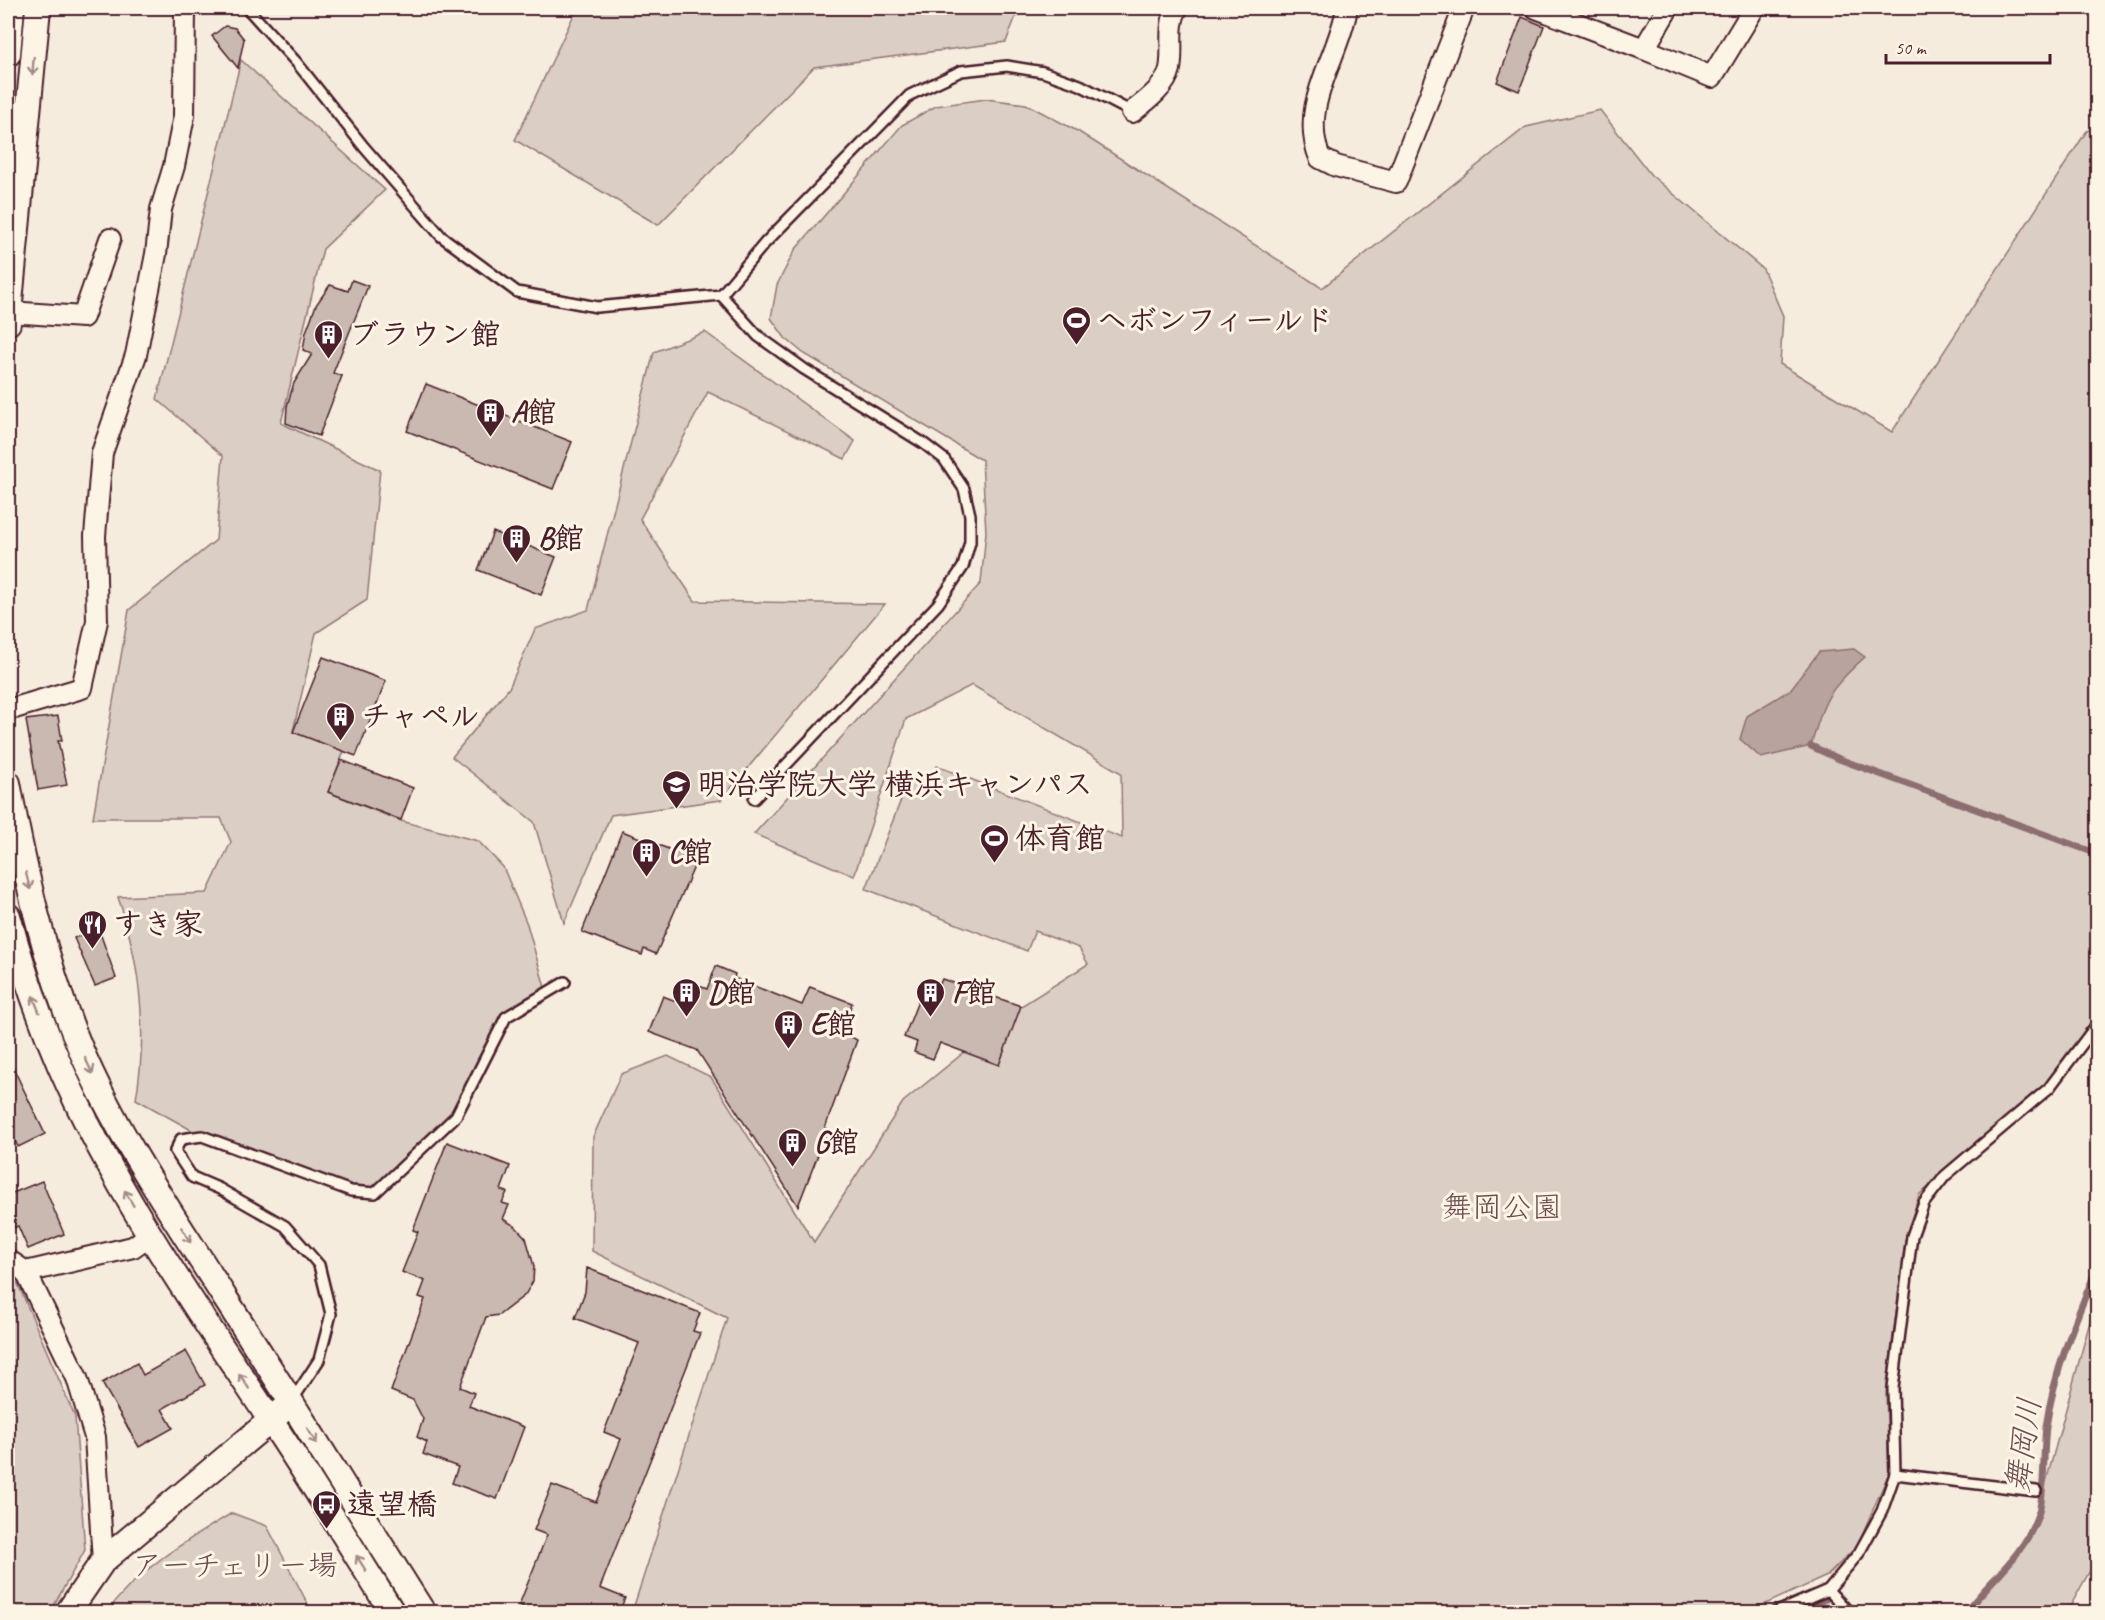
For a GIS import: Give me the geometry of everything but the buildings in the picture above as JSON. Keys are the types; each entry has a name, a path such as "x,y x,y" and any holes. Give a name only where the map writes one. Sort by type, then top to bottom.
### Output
{"street":[{"path":"8,54 12,8"},
{"path":"38,8 18,121 8,318 83,317 110,239"},
{"path":"8,710 82,688 97,621 94,536 102,453 136,355 156,254 161,210 174,166 184,116 185,8"},
{"path":"1132,112 1152,95 1170,71 1170,39 1177,8"},
{"path":"1347,8 1344,28 1324,73 1312,122 1314,143 1320,158 1336,166 1396,182 1464,8"},
{"path":"1536,8 1712,77 1754,8"},
{"path":"1644,49 1668,8"},
{"path":"8,783 24,866 50,964 81,1050 134,1149 423,1612"},
{"path":"8,916 25,977 60,1067 107,1160 150,1235 271,1420 392,1612"},
{"path":"26,1272 133,1247 150,1235"},
{"path":"8,1260 26,1272 77,1378 95,1437 103,1561"},
{"path":"68,1612 103,1561 291,1403"}],"lane":[{"path":"247,8 297,63 364,147 441,236 518,292 597,307 721,295 765,243 910,95 961,71 1007,66 1042,72 1080,85 1132,112"},
{"path":"721,295 758,336 804,369 923,443 944,459 964,489 970,514 970,542 963,567 938,604 754,799"},
{"path":"291,1403 319,1360 331,1314 319,1265 285,1226 220,1188 192,1177 175,1151 182,1139 202,1136 351,1191 375,1193 456,1116 506,1017 565,982"},
{"path":"1777,1612 1828,1590 1859,1553 1882,1511 1895,1474 1893,1389 1912,1236 1924,1203 1945,1176 2049,1088 2097,1023"},
{"path":"1895,1474 2036,1491"},
{"path":"1828,1590 1849,1612"}],"green space":[{"path":"577,8 1019,8 1006,42 814,67 658,225 515,140"},
{"path":"241,60 385,190 323,249 281,423 380,470 367,600 316,633 293,731 344,751 328,792 401,821 478,841 503,867 527,924 546,991 506,1017 456,1116 375,1193 351,1191 202,1136 136,1099 141,1048 140,997 132,946 118,897 207,893 231,842 221,818 93,818 129,610 216,540 223,456 157,399"},
{"name":"舞岡公園","path":"986,99 1026,104 1079,132 1322,288 1526,127 1600,110 1651,175 1763,269 1783,316 1780,364 1892,432 2086,132 2097,124 2097,1022 2049,1088 1919,1195 1905,1241 1886,1393 1889,1473 1857,1546 1827,1576 1748,1612 632,1612 727,1318 592,1251 593,1137 621,1074 668,1056 711,1077 814,1242 903,1102 1021,1006 1088,964 1079,948 1035,931 1027,951 866,889 910,777 930,784 937,766 1122,838 1121,773 972,685 906,719 854,876 754,834 981,583 986,532 982,460 803,353 785,338 771,318 777,285 795,250 902,125 936,106"},
{"path":"705,332 855,441 845,459 708,392 640,519 695,601 885,604 721,800 611,815 564,923 534,822 452,757 509,688 535,629 588,610 654,352"},
{"path":"8,1278 18,1284 75,1417 85,1550 50,1612 8,1612"},
{"path":"2097,1296 2097,1558 2067,1612 1967,1612 2017,1558 2041,1500"},
{"name":"アーチェリー場","path":"232,1513 267,1526 310,1612 107,1612 134,1582 164,1556"}],"shaded area":[{"path":"1854,649 1865,657 1842,678 1829,696 1811,746 1761,758 1740,739 1747,716 1790,690 1819,652"}],"waterway":[{"path":"1811,746 1839,759 2098,854"},
{"name":"舞岡川","path":"1966,1612 2014,1556 2031,1532 2037,1518 2043,1487 2046,1427 2054,1386 2074,1325 2098,1266"},
{"path":"1793,1612 1826,1599"}],"place":[{"name":"ヘボンフィールド","path":"1076,346"},
{"name":"ブラウン館","path":"328,360"},
{"name":"A館","path":"490,438"},
{"name":"B館","path":"517,564"},
{"name":"チャペル","path":"340,742"},
{"name":"明治学院大学 横浜キャンパス","path":"676,810"},
{"name":"体育館","path":"994,864"},
{"name":"C館","path":"647,878"},
{"name":"すき家","path":"92,950"},
{"name":"D館","path":"687,1018"},
{"name":"F館","path":"931,1018"},
{"name":"E館","path":"789,1050"},
{"name":"G館","path":"793,1168"},
{"name":"遠望橋","path":"326,1530"}]}
